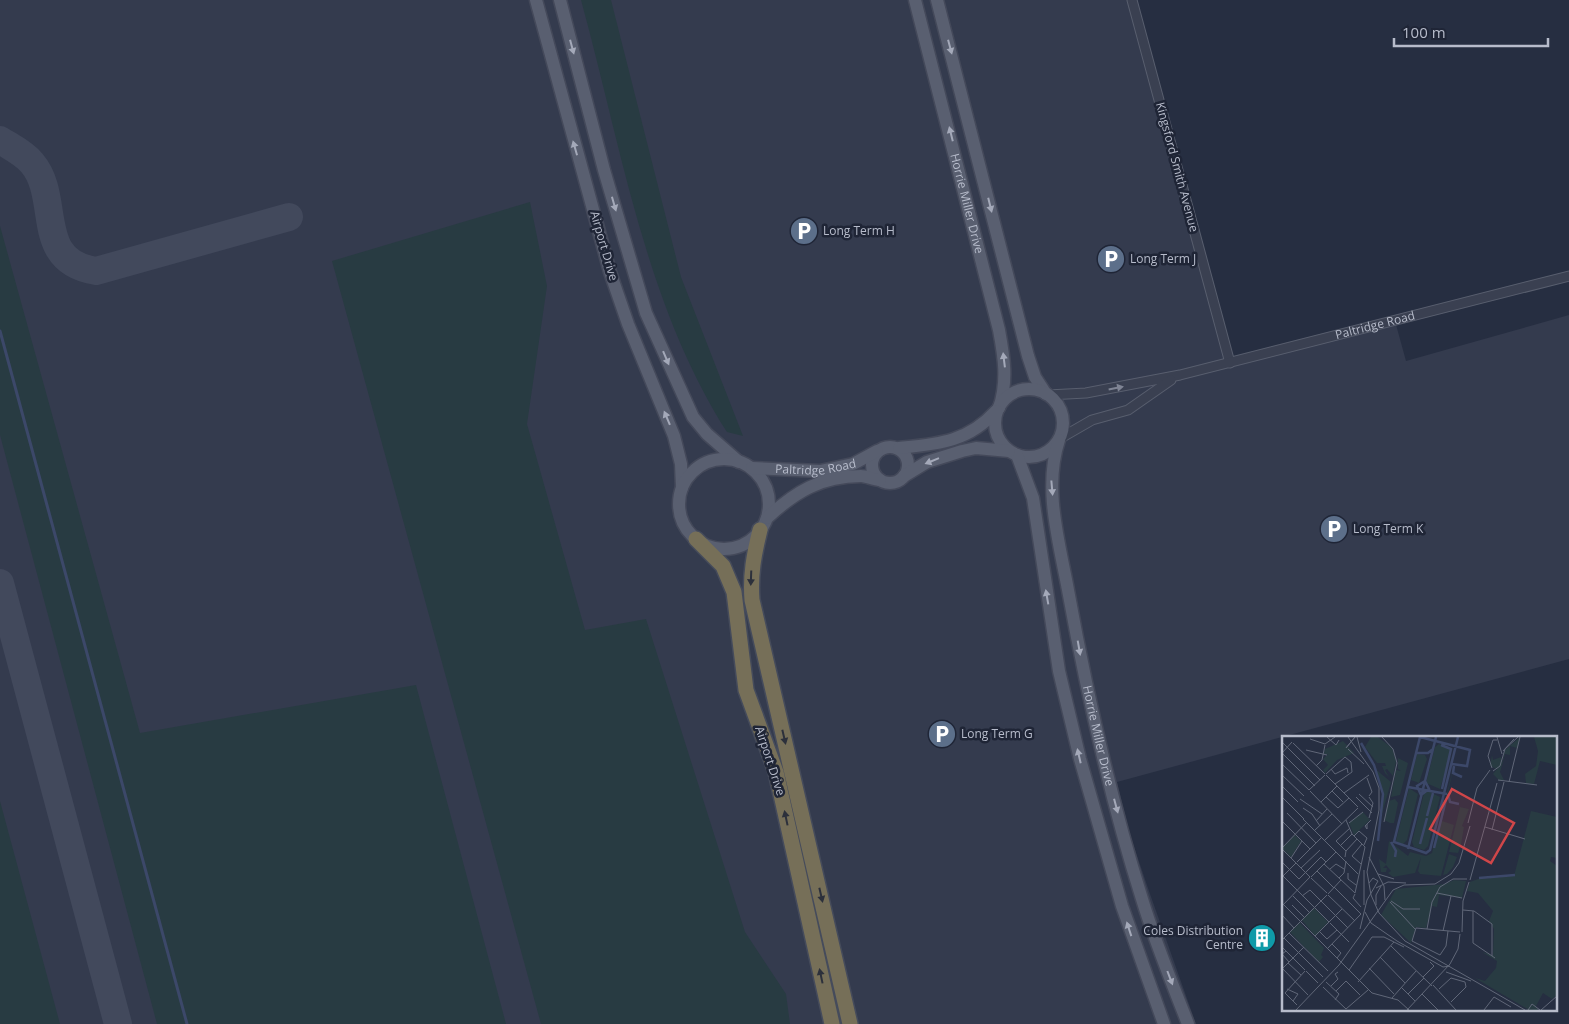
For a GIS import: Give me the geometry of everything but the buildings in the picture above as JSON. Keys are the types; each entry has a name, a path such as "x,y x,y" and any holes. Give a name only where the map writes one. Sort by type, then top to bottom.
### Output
{"highway":[{"name":"Airport Drive","path":"763,524 753,561 750,581 752,600 850,1024"},
{"name":"Airport Drive","path":"696,539 723,566 734,592 746,690 776,772 832,1024"}],"main road":[{"name":"Airport Drive","path":"536,0 610,272 628,324 674,436 680,464 682,488"},
{"name":"Airport Drive","path":"560,0 604,170 646,312 693,417 707,434 739,462"},
{"name":"Horrie Miller Drive","path":"915,0 1000,330 1005,378 998,408"},
{"name":"Horrie Miller Drive","path":"937,0 1028,356 1035,377 1047,394"},
{"path":"1020,390 1034,390 1047,394 1056,404 1063,419 1059,440 1053,447 1038,456 976,448 962,451 927,462 895,482 880,480 871,467 877,451 887,446 899,448 947,441 967,435 985,424 998,408 1008,397 1020,390"},
{"path":"998,408 996,431 998,438 1013,453"},
{"name":"Horrie Miller Drive","path":"1059,440 1053,459 1052,493 1059,544 1089,701 1140,892 1188,1024"},
{"path":"899,448 908,460 904,476"},
{"name":"Paltridge Road","path":"752,468 820,471 853,464 877,451"},
{"name":"Horrie Miller Drive","path":"1013,453 1033,498 1060,671 1080,759 1119,898 1164,1024"},
{"path":"722,459 739,462 752,468 766,487 769,502 763,524 747,542 730,548 712,547 696,539 688,531 680,516 679,498 682,488 691,473 705,463 722,459"},
{"name":"Paltridge Road","path":"763,524 792,495 806,487 856,477 880,480"}],"street":[{"name":"Kingsford Smith Avenue","path":"1132,0 1230,363"},
{"name":"Paltridge Road","path":"1047,394 1094,392 1180,375 1569,276"},
{"name":"Paltridge Road","path":"1059,440 1092,420 1135,406 1165,383 1180,375"}],"shaded area":[{"path":"0,0 1132,0 1230,363 1395,321 1406,361 1569,315 1569,659 1117,782 1131,838 1196,1024 0,1024"},
{"path":"581,0 611,0 681,277 743,436 727,432 699,383 675,331 655,277 638,222"},
{"path":"530,202 547,286 527,424 585,630 646,619 745,932 786,994 790,1024 541,1024 332,261"},
{"path":"0,226 140,733 416,685 506,1024 157,1024 0,435"},
{"path":"0,801 60,1024 0,1024"}],"waterway":[{"path":"0,331 187,1024"}],"taxiway":[{"path":"0,140 29,159 41,177 46,193 51,226 63,255 76,265 96,271 289,217"},
{"path":"0,583 118,1024"}],"place":[{"name":"Long Term H","path":"804,231"},
{"name":"Long Term J","path":"1111,259"},
{"name":"Long Term K","path":"1334,529"},
{"name":"Long Term G","path":"942,734"},
{"name":"Coles Distribution Centre","path":"1262,938"}]}
